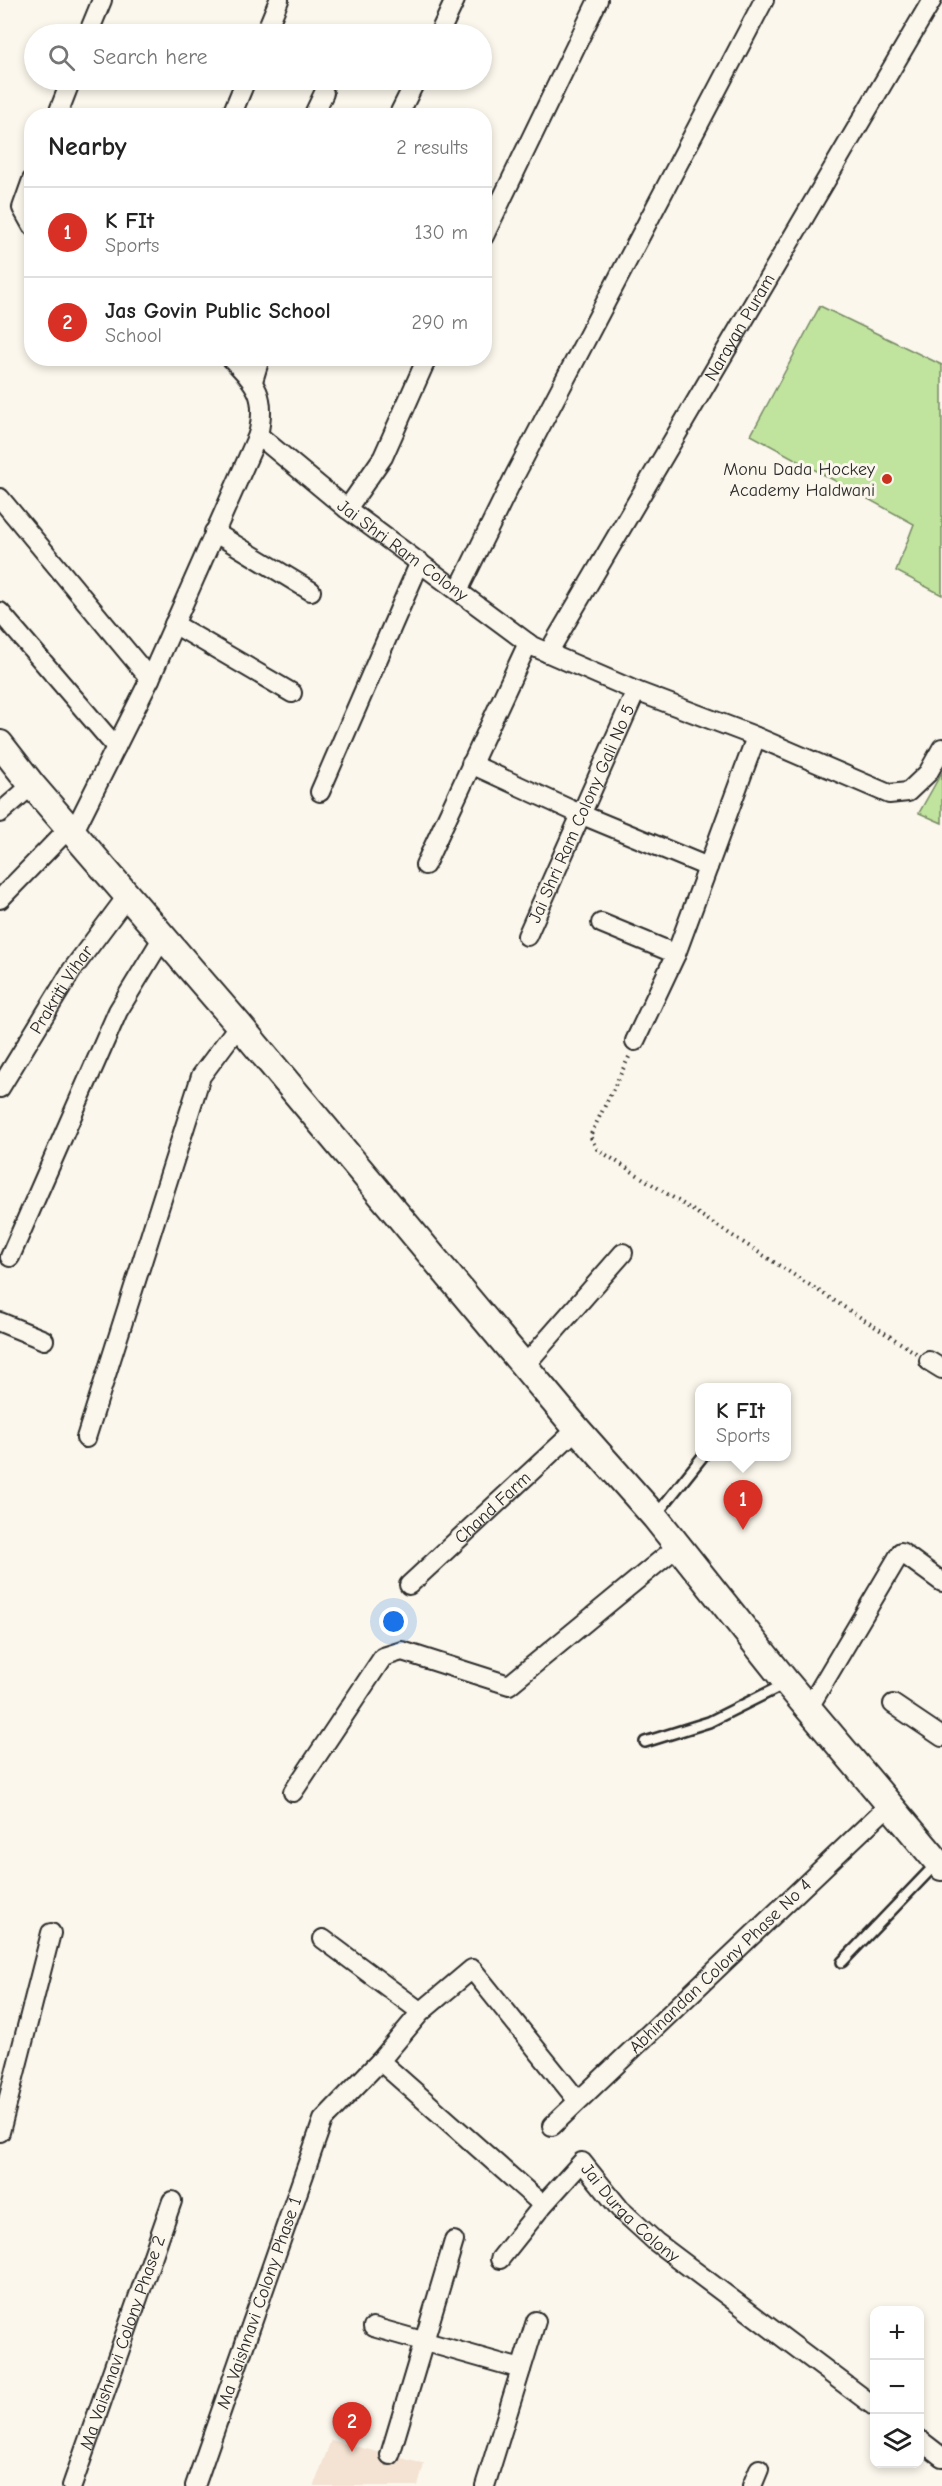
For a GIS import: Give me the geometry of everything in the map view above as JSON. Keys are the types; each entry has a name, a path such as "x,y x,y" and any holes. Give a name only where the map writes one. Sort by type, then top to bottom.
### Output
{"street":[{"path":"92,24 102,0"},
{"path":"269,24 279,0"},
{"path":"444,24 455,0"},
{"path":"492,219 598,0"},
{"path":"458,591 515,475 764,0"},
{"name":"Narayan Puram","path":"548,653 932,0"},
{"path":"60,108 67,90"},
{"path":"234,108 242,90"},
{"path":"402,108 411,90"},
{"path":"317,108 324,93"},
{"path":"0,899 72,829 150,679 258,435 263,409 253,381 239,366"},
{"path":"253,381 258,366"},
{"path":"347,509 382,457 423,366"},
{"name":"Jai Shri Ram Colony","path":"258,435 347,509 528,643 548,653 636,691 756,737 889,794 908,792 928,773 942,748"},
{"path":"0,498 150,679"},
{"path":"214,532 311,591"},
{"path":"320,792 420,562"},
{"path":"0,612 116,747"},
{"path":"174,624 292,693"},
{"path":"425,865 528,643"},
{"name":"Jai Shri Ram Colony Gali No 5","path":"527,936 636,691"},
{"path":"632,1047 676,954 756,737"},
{"path":"0,744 32,785 239,1025 577,1429 655,1517 808,1709 941,1862"},
{"path":"471,764 580,814 708,867"},
{"path":"0,813 32,785"},
{"name":"Prakriti Vihar","path":"0,1088 72,970 128,895"},
{"path":"601,922 676,954"},
{"path":"10,1257 118,1011 163,937"},
{"path":"86,1438 201,1076 239,1025"},
{"path":"525,1365 623,1253"},
{"path":"0,1322 44,1340"},
{"name":"Chand Farm","path":"409,1585 577,1429"},
{"path":"293,1792 383,1657 402,1652 508,1685 678,1546"},
{"path":"808,1709 901,1552 942,1582"},
{"path":"893,1704 942,1737"},
{"name":"Abhinandan Colony Phase No 4","path":"552,2126 890,1805"},
{"path":"0,2132 9,2068 51,1933"},
{"path":"323,1939 422,2012"},
{"path":"500,2259 543,2205 380,2061 422,2012 472,1969 578,2101"},
{"name":"Ma Vaishnavi Colony Phase 1","path":"195,2486 323,2120 380,2061"},
{"name":"Jai Durga Colony","path":"543,2205 582,2162 620,2210 656,2242 870,2403"},
{"name":"Ma Vaishnavi Colony Phase 2","path":"72,2486 172,2201"},
{"path":"390,2455 454,2241"},
{"path":"485,2486 536,2321"},
{"path":"373,2327 521,2369"},
{"path":"924,2443 942,2457"},
{"path":"752,2486 759,2469"}],"lane":[{"path":"655,1517 699,1461"},
{"path":"645,1742 709,1722 787,1683"},
{"path":"842,1962 941,1862"}],"path":[{"path":"632,1047 590,1136 597,1149 936,1365"}],"shaded area":[{"path":"331,2440 424,2464 418,2486 314,2486"}],"green space":[{"name":"Monu Dada Hockey Academy Haldwani","path":"820,306 942,365 942,595 896,571 914,524 751,435"},
{"path":"942,772 942,823 919,813"}],"place":[{"name":"Monu Dada Hockey Academy Haldwani","path":"887,479"},
{"name":"K FIt","path":"743,1530"},
{"name":"Jas Govin Public School","path":"352,2452"}]}
